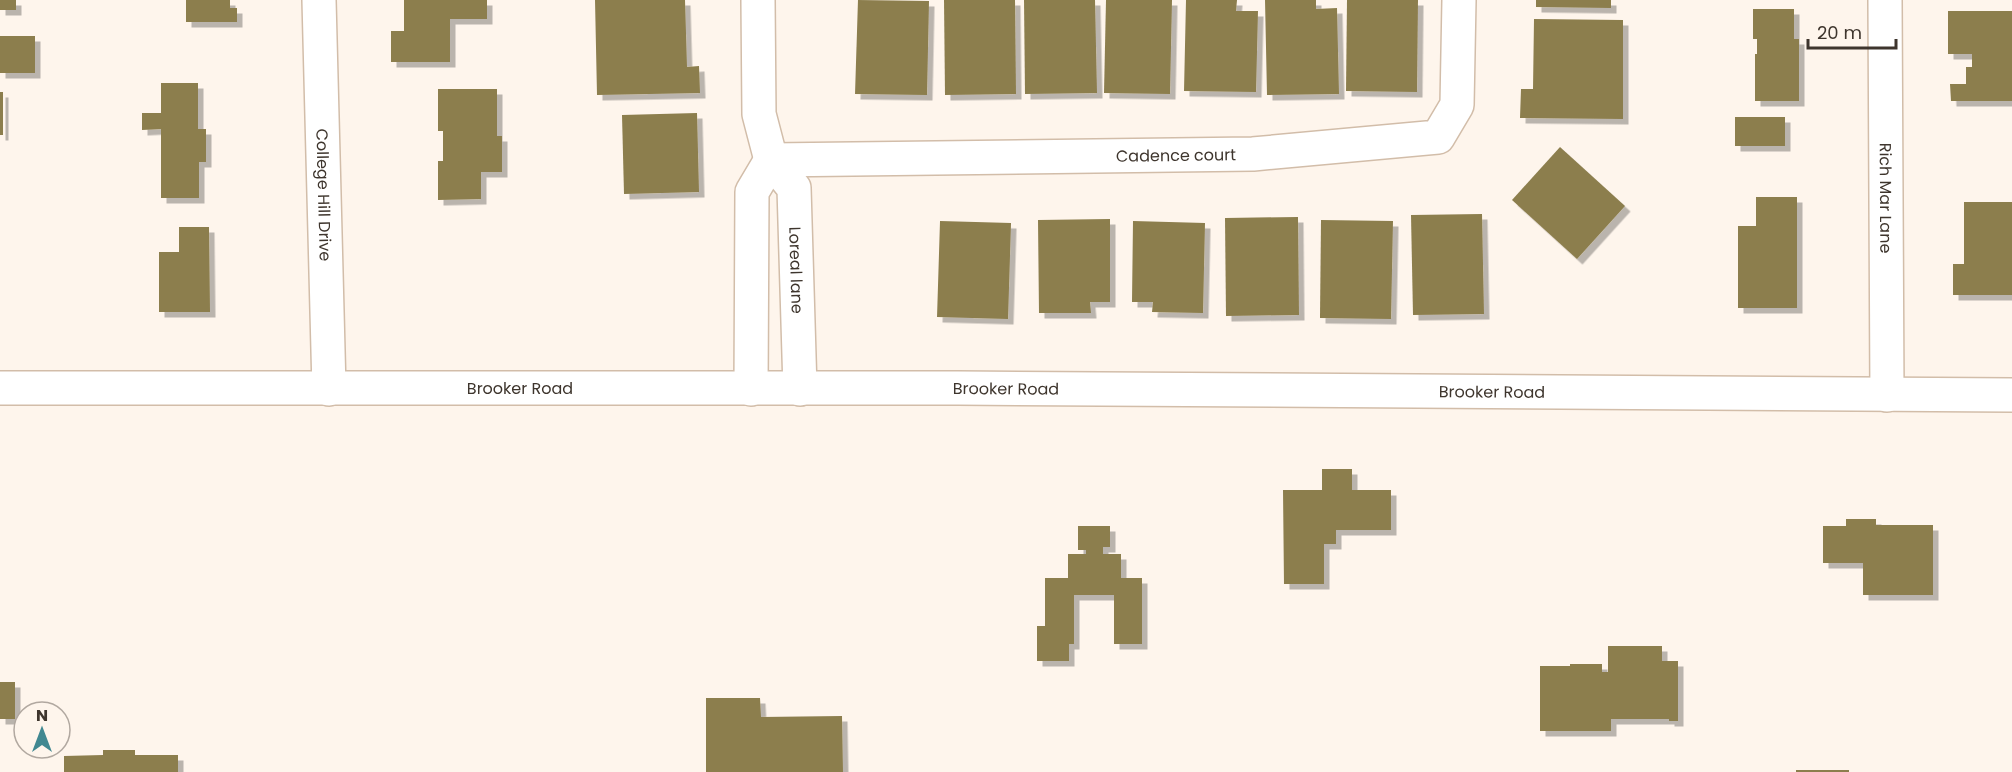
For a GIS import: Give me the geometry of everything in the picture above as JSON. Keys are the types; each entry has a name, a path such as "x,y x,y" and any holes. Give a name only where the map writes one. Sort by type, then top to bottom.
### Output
{"street":[{"name":"College Hill Drive","path":"319,0 329,389"},
{"name":"Loreal lane","path":"758,0 759,114 771,160 794,188 800,389"},
{"name":"Cadence court","path":"771,160 1253,154 1438,137 1457,105 1459,0"},
{"name":"Rich Mar Lane","path":"1886,0 1887,395"},
{"path":"751,389 752,192 771,160"},
{"path":"752,265 796,264"},
{"name":"Brooker Road","path":"0,388 958,388 2012,395"}],"building":[{"path":"0,0 16,0 16,10 0,10"},
{"path":"186,0 230,0 230,8 237,8 237,22 186,22"},
{"path":"404,0 487,0 487,19 450,19 450,62 391,62 391,31 404,31"},
{"path":"595,0 685,0 687,67 699,66 700,93 597,95"},
{"path":"858,0 929,1 927,95 855,94"},
{"path":"944,0 1015,0 1016,94 945,95"},
{"path":"1024,0 1095,0 1097,93 1025,94"},
{"path":"1106,0 1172,0 1170,94 1104,93"},
{"path":"1186,0 1237,0 1236,11 1258,11 1256,92 1184,91"},
{"path":"1265,0 1316,0 1316,9 1337,8 1339,94 1267,95"},
{"path":"1347,0 1418,0 1417,92 1346,91"},
{"path":"1536,0 1611,0 1611,8 1536,7"},
{"path":"1753,9 1794,9 1794,39 1799,39 1799,101 1755,101 1757,39 1753,39"},
{"path":"1948,11 2012,11 2012,101 1951,101 1950,84 1966,84 1966,67 1972,67 1972,54 1948,54"},
{"path":"1534,19 1623,20 1623,119 1520,118 1521,89 1533,89"},
{"path":"0,36 35,36 35,73 0,73"},
{"path":"161,83 198,83 198,129 206,129 206,162 199,162 199,198 161,198 161,129 142,130 142,113 161,113"},
{"path":"438,89 497,89 497,136 502,136 502,172 481,172 481,199 438,200 438,161 443,161 443,131 438,131"},
{"path":"0,92 3,92 3,135 0,135"},
{"path":"697,113 699,192 624,194 622,115"},
{"path":"1735,117 1785,117 1785,146 1735,146"},
{"path":"1560,147 1625,206 1577,259 1512,200"},
{"path":"1756,197 1797,197 1797,308 1738,308 1738,226 1756,226"},
{"path":"1964,202 2012,202 2012,295 1953,295 1953,264 1964,264"},
{"path":"1482,214 1484,314 1413,315 1411,215"},
{"path":"1298,217 1299,315 1226,316 1225,218"},
{"path":"1110,219 1110,302 1090,302 1091,313 1039,313 1038,220"},
{"path":"1321,220 1393,221 1391,319 1320,318"},
{"path":"940,221 1011,223 1008,319 937,317"},
{"path":"1133,221 1205,223 1203,313 1152,312 1153,302 1132,302"},
{"path":"179,227 209,227 210,312 159,312 159,252 179,252"},
{"path":"1322,469 1352,469 1352,490 1391,490 1391,530 1336,530 1336,544 1324,544 1324,584 1284,584 1283,490 1322,490"},
{"path":"1846,519 1876,519 1876,525 1933,525 1933,595 1863,595 1863,563 1823,563 1823,526 1846,526"},
{"path":"1078,526 1110,526 1110,547 1103,547 1103,554 1121,554 1121,578 1142,578 1142,644 1114,644 1114,595 1074,595 1074,644 1069,644 1069,661 1037,661 1037,626 1045,626 1045,578 1068,578 1068,554 1086,554 1086,550 1078,550"},
{"path":"1608,646 1662,646 1662,661 1678,661 1678,721 1611,719 1611,731 1540,731 1540,666 1602,664 1602,672 1608,672"},
{"path":"0,682 15,682 12,719 0,719"},
{"path":"706,698 760,698 761,717 842,716 843,772 706,772"},
{"path":"103,750 135,750 135,755 178,755 178,772 64,772 64,760 72,760 72,756 103,755"},
{"path":"1796,770 1849,770 1849,772 1796,772"}]}
